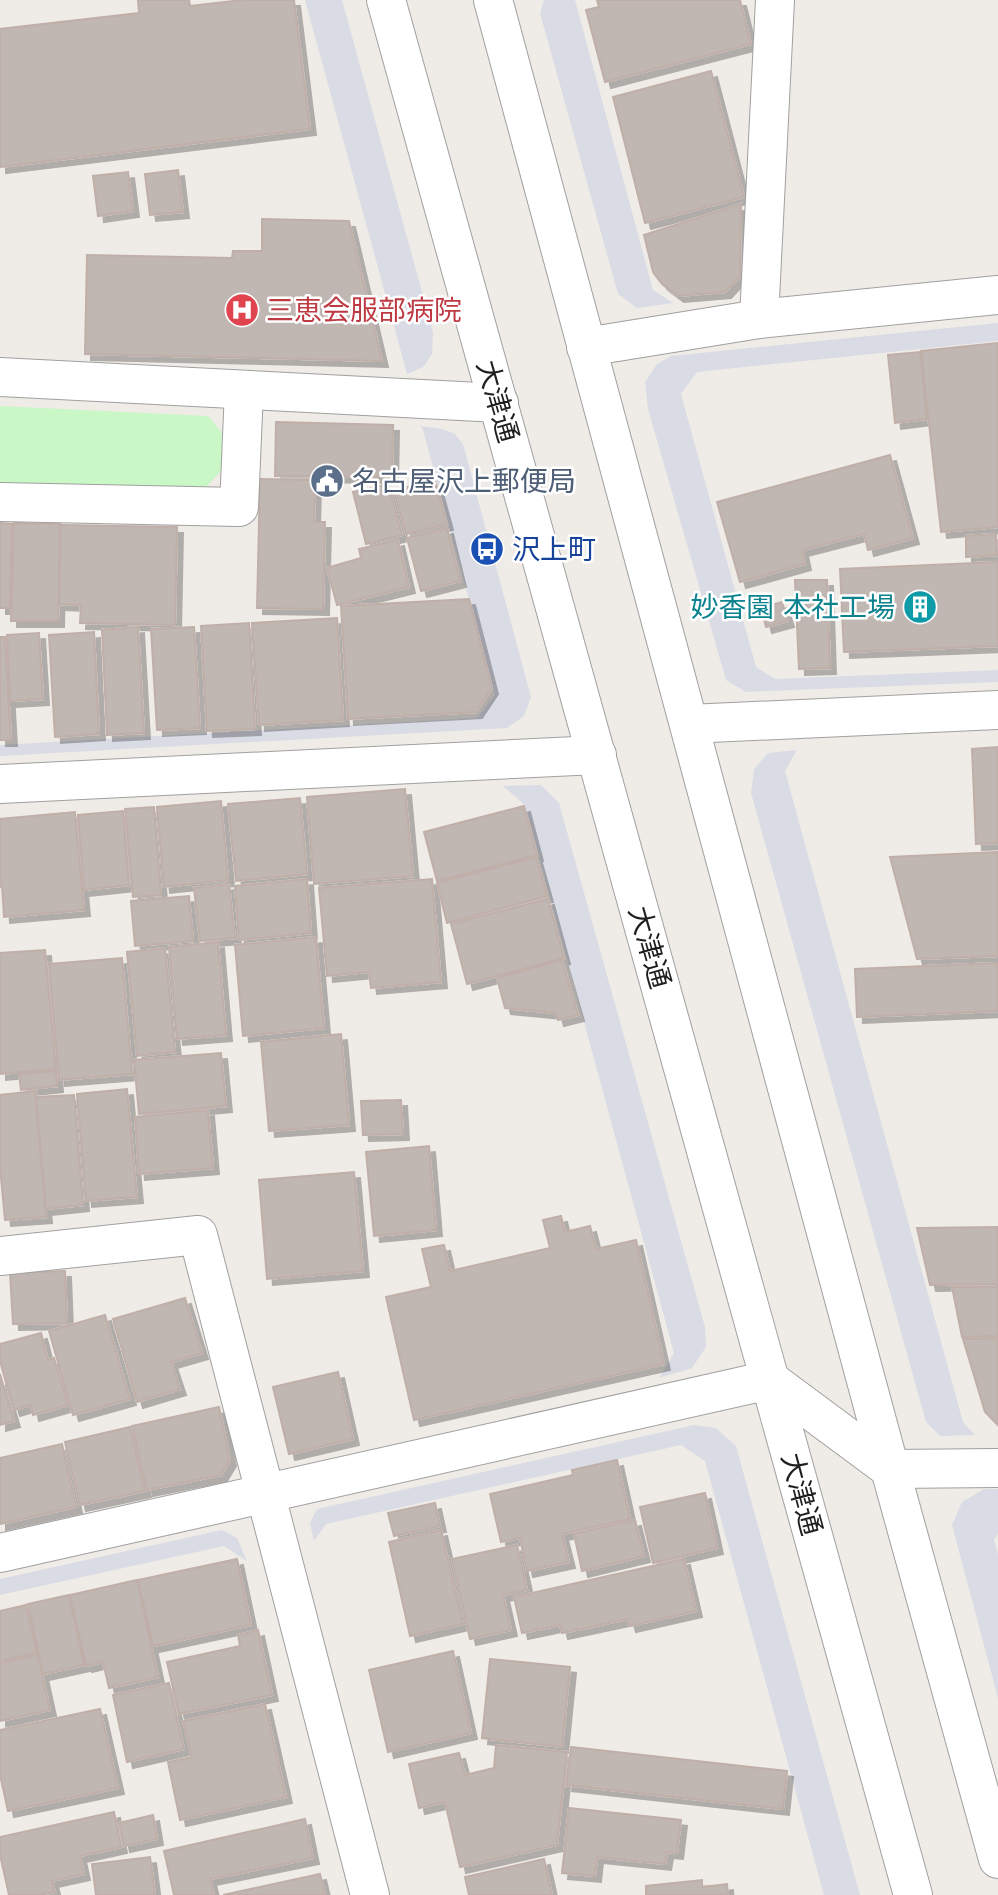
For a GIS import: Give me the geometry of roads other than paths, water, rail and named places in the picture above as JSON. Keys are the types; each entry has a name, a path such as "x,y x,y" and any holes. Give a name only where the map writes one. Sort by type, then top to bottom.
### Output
{"street":[{"name":"大津通","path":"386,0 913,1895"},
{"path":"493,0 998,1859"},
{"path":"759,319 775,0"},
{"path":"586,346 759,319 998,295"},
{"path":"0,377 499,403"},
{"path":"0,502 239,507 244,390"},
{"path":"689,724 998,710"},
{"path":"0,784 597,755"},
{"path":"0,1255 198,1235 370,1895"},
{"path":"0,1553 770,1380 890,1469 998,1468"}],"place":[{"name":"三恵会服部病院","path":"242,310"},
{"name":"名古屋沢上郵便局","path":"327,481"},
{"name":"沢上町","path":"487,549"},
{"name":"妙香園 本社工場","path":"920,607"}]}
